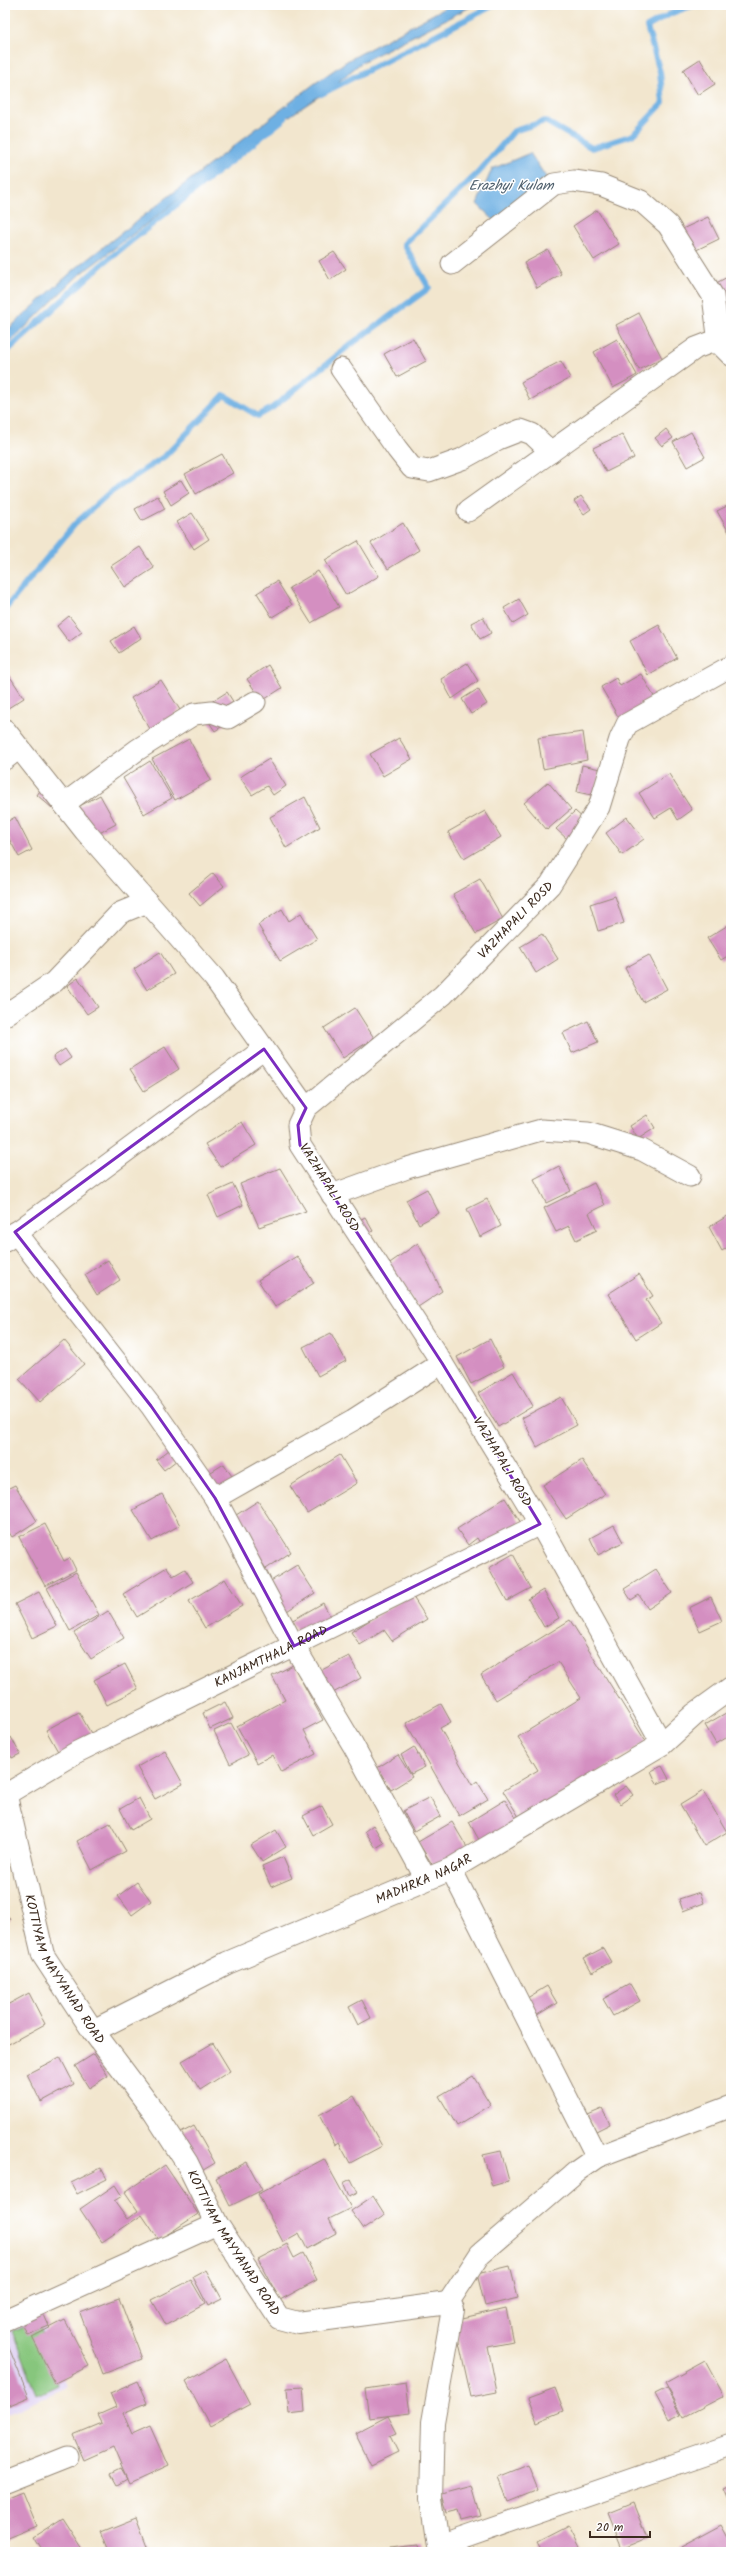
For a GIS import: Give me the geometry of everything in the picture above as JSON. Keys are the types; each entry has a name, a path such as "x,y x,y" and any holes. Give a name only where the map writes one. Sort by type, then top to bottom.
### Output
{"street":[{"path":"452,264 554,184 574,181 601,185 641,201 668,225 714,296 725,349"},
{"path":"468,511 696,348 709,343 725,349"},
{"path":"341,368 397,449 412,468 429,471 462,459 498,439 521,430 532,434 551,452"},
{"name":"VAZHAPALI ROSD","path":"662,1744 540,1524 442,1363 300,1145 298,1125 306,1108 443,994 550,885 599,807 620,739 627,724 731,666"},
{"path":"64,804 137,750 194,714 212,712 228,718 255,702"},
{"path":"5,730 12,754 64,804 214,978 306,1108"},
{"path":"5,1015 54,982 120,913 147,902"},
{"path":"264,1049 10,1237 151,1406 215,1498 294,1646 353,1745 426,1879"},
{"path":"332,1195 406,1168 541,1130 588,1133 642,1150 690,1176"},
{"path":"215,1498 353,1420 442,1363"},
{"name":"KANJAMTHALA ROAD","path":"5,1794 77,1752 540,1524"},
{"name":"MADHRKA NAGAR","path":"94,2031 227,1963 451,1869 662,1744 696,1714 731,1688"},
{"name":"KOTTIYAM MAYYANAD ROAD","path":"5,1794 43,1955 94,2031 154,2112 183,2157 217,2224 279,2318 298,2323 448,2303"},
{"path":"451,1869 597,2157"},
{"path":"731,2106 597,2157 577,2171 480,2254 448,2303 453,2309 433,2422 431,2498 439,2549 731,2445"},
{"path":"5,2320 217,2224"},
{"path":"5,2482 68,2457"}],"highlighted area":[{"path":"264,1049 306,1108 298,1125 300,1145 442,1363 540,1524 294,1646 215,1498 151,1406 15,1232"}],"shaded area":[{"path":"40,2311 66,2387 5,2416 5,2327"}],"green space":[{"path":"38,2319 58,2385 37,2395 13,2331"}],"water":[{"path":"450,5 474,5 362,62 327,91 279,123 78,276 5,347 5,332 76,268 314,84 347,61"},
{"name":"Erazhyi Kulam","path":"530,153 550,183 498,224 477,204 492,169"}],"building":[{"path":"700,59 715,84 698,95 683,70"},
{"path":"597,210 619,244 594,260 573,226"},
{"path":"708,217 719,239 688,254 678,231"},
{"path":"548,250 561,274 537,288 524,263"},
{"path":"334,252 346,269 330,280 319,261"},
{"path":"731,275 731,305 721,310 709,287"},
{"path":"639,313 662,358 639,370 616,325"},
{"path":"413,338 426,361 397,377 384,354"},
{"path":"617,339 637,375 613,388 594,352"},
{"path":"561,361 570,378 530,400 521,382"},
{"path":"666,429 673,438 662,446 655,438"},
{"path":"691,432 705,457 687,467 673,442"},
{"path":"622,434 634,458 606,472 593,448"},
{"path":"222,454 233,473 196,494 185,474"},
{"path":"181,480 189,493 171,505 163,491"},
{"path":"158,496 165,509 142,521 135,509"},
{"path":"581,496 591,509 584,514 574,501"},
{"path":"731,504 731,536 717,511"},
{"path":"192,513 209,539 194,549 177,522"},
{"path":"403,523 419,550 388,569 371,543"},
{"path":"358,541 379,576 346,595 325,560"},
{"path":"140,547 154,568 125,587 111,566"},
{"path":"318,571 339,607 311,623 289,588"},
{"path":"277,581 292,605 272,617 257,593"},
{"path":"519,599 528,615 513,624 504,608"},
{"path":"69,616 82,632 69,642 57,626"},
{"path":"483,617 491,633 480,639 471,623"},
{"path":"659,625 677,658 648,675 630,641"},
{"path":"134,626 141,638 119,653 111,641"},
{"path":"467,663 478,681 452,699 441,679"},
{"path":"268,665 282,688 262,701 247,679"},
{"path":"641,674 656,700 620,720 601,687 616,678 620,686"},
{"path":"9,675 24,698 5,710 5,677"},
{"path":"161,680 180,710 174,714 181,726 157,740 131,698"},
{"path":"478,689 487,704 471,714 462,699"},
{"path":"227,692 241,714 215,731 200,709"},
{"path":"583,732 587,760 543,769 538,738"},
{"path":"399,738 412,759 383,776 370,754"},
{"path":"189,739 211,780 175,800 152,759"},
{"path":"269,759 286,786 273,795 267,786 252,795 240,777"},
{"path":"150,761 172,798 144,814 123,778"},
{"path":"582,765 600,769 596,796 577,792"},
{"path":"669,774 692,810 678,820 671,808 655,818 639,793"},
{"path":"548,782 571,809 547,830 524,803"},
{"path":"44,785 60,799 52,808 37,795"},
{"path":"100,795 116,824 92,837 76,808"},
{"path":"305,797 320,827 286,848 270,817"},
{"path":"485,811 501,837 464,859 448,832"},
{"path":"575,811 585,820 567,839 556,829"},
{"path":"15,817 32,850 19,857 7,835 5,836 5,823"},
{"path":"627,817 644,839 622,855 606,833"},
{"path":"213,873 224,886 200,906 189,893"},
{"path":"480,879 503,919 476,934 453,894"},
{"path":"615,896 624,923 598,931 590,904"},
{"path":"282,909 289,921 301,913 317,939 280,961 258,925"},
{"path":"730,924 731,954 721,960 707,938"},
{"path":"542,934 558,959 536,973 520,947"},
{"path":"160,952 174,974 147,990 134,969"},
{"path":"649,955 667,989 643,1002 625,968"},
{"path":"78,978 98,1007 87,1014 67,986"},
{"path":"355,1008 374,1038 343,1058 324,1028"},
{"path":"588,1021 598,1042 572,1053 563,1033"},
{"path":"165,1047 179,1069 144,1091 130,1069"},
{"path":"65,1049 71,1058 59,1066 53,1057"},
{"path":"647,1115 655,1128 638,1139 630,1126"},
{"path":"242,1122 256,1145 220,1167 205,1144"},
{"path":"559,1166 571,1191 546,1203 534,1179"},
{"path":"280,1168 306,1211 259,1227 240,1184"},
{"path":"594,1183 605,1205 589,1213 597,1230 576,1240 569,1226 556,1232 544,1208"},
{"path":"233,1184 243,1205 218,1217 208,1195"},
{"path":"427,1189 439,1213 419,1224 406,1200"},
{"path":"487,1199 501,1226 480,1237 467,1209"},
{"path":"731,1214 731,1245 722,1251 709,1227"},
{"path":"365,1217 373,1231 363,1237 354,1223"},
{"path":"418,1243 442,1291 418,1307 387,1265"},
{"path":"297,1256 314,1283 275,1307 258,1280"},
{"path":"108,1260 120,1280 97,1295 85,1275"},
{"path":"639,1274 653,1296 646,1300 661,1323 636,1339 608,1294"},
{"path":"331,1333 346,1361 318,1376 303,1347"},
{"path":"490,1339 504,1367 471,1384 457,1357"},
{"path":"64,1340 84,1364 40,1402 19,1379"},
{"path":"513,1372 533,1406 498,1427 478,1393"},
{"path":"561,1397 577,1425 537,1447 522,1418"},
{"path":"169,1450 177,1460 164,1470 156,1460"},
{"path":"340,1455 357,1483 307,1513 290,1486"},
{"path":"582,1460 605,1494 566,1519 543,1485"},
{"path":"224,1464 235,1481 208,1497 198,1480"},
{"path":"15,1485 37,1521 12,1537 5,1526 5,1490"},
{"path":"162,1494 180,1525 152,1541 133,1510"},
{"path":"505,1498 521,1523 483,1548 477,1538 468,1545 457,1529"},
{"path":"258,1501 291,1552 266,1569 233,1517"},
{"path":"45,1524 64,1561 70,1558 76,1570 45,1586 19,1537"},
{"path":"614,1525 623,1542 598,1555 590,1538"},
{"path":"513,1554 531,1588 507,1601 489,1568"},
{"path":"297,1565 315,1593 279,1616 261,1587"},
{"path":"167,1567 173,1576 185,1569 193,1582 137,1617 123,1594"},
{"path":"656,1569 672,1593 648,1609 639,1595 631,1600 624,1589"},
{"path":"76,1572 99,1615 70,1631 47,1588"},
{"path":"225,1579 242,1606 205,1628 189,1601"},
{"path":"543,1590 559,1618 544,1627 528,1599"},
{"path":"39,1592 57,1626 32,1638 15,1604"},
{"path":"411,1594 427,1619 392,1641 384,1630 360,1645 351,1632"},
{"path":"711,1597 722,1621 700,1631 689,1608"},
{"path":"323,1603 332,1620 300,1638 291,1621"},
{"path":"108,1611 124,1638 91,1659 74,1633"},
{"path":"570,1620 646,1742 521,1820 503,1791 538,1770 518,1737 581,1698 558,1662 496,1700 481,1675"},
{"path":"349,1656 361,1678 331,1694 318,1672"},
{"path":"125,1664 138,1689 107,1705 94,1680"},
{"path":"293,1665 323,1720 304,1730 316,1754 281,1772 272,1755 257,1763 237,1726 285,1700 272,1676"},
{"path":"225,1702 233,1718 210,1729 203,1713"},
{"path":"441,1704 451,1722 440,1728 472,1785 477,1781 488,1799 459,1816 406,1723"},
{"path":"731,1710 731,1735 716,1744 705,1725"},
{"path":"79,1712 93,1737 60,1755 46,1730"},
{"path":"231,1723 248,1755 230,1764 214,1731"},
{"path":"11,1737 20,1754 12,1758 5,1745 5,1741"},
{"path":"414,1747 425,1767 411,1774 401,1755"},
{"path":"165,1751 183,1784 155,1799 137,1767"},
{"path":"398,1755 412,1777 391,1790 377,1768"},
{"path":"662,1766 669,1779 657,1784 651,1771"},
{"path":"626,1786 633,1795 620,1804 613,1795"},
{"path":"703,1791 727,1832 704,1846 680,1805"},
{"path":"430,1797 441,1816 414,1831 403,1811"},
{"path":"139,1798 150,1819 131,1830 120,1809"},
{"path":"505,1800 519,1823 482,1845 469,1822"},
{"path":"322,1806 332,1824 313,1835 303,1816"},
{"path":"452,1822 468,1849 435,1869 418,1842"},
{"path":"110,1823 126,1851 92,1870 77,1841"},
{"path":"373,1825 384,1843 376,1848 365,1831"},
{"path":"276,1830 286,1847 262,1862 251,1845"},
{"path":"283,1857 292,1878 271,1887 262,1866"},
{"path":"137,1882 151,1901 132,1915 118,1896"},
{"path":"700,1892 704,1903 683,1911 679,1899"},
{"path":"5,1911 10,1920 5,1923"},
{"path":"603,1948 611,1962 592,1972 584,1958"},
{"path":"630,1984 640,2001 613,2016 603,1999"},
{"path":"547,1986 557,2003 529,2020 519,2003"},
{"path":"29,1993 45,2024 5,2046 5,2006"},
{"path":"362,2000 371,2018 358,2025 349,2007"},
{"path":"213,2043 230,2071 200,2090 182,2061"},
{"path":"94,2054 108,2076 89,2088 75,2066"},
{"path":"60,2057 74,2084 41,2102 27,2074"},
{"path":"473,2076 491,2105 457,2126 439,2096"},
{"path":"354,2096 382,2146 350,2163 339,2143 335,2145 319,2115"},
{"path":"602,2109 610,2124 596,2131 588,2115"},
{"path":"194,2126 215,2163 200,2172 179,2134"},
{"path":"501,2151 509,2181 492,2186 483,2155"},
{"path":"324,2159 351,2208 329,2219 336,2233 307,2249 299,2233 283,2242 258,2194"},
{"path":"247,2162 262,2190 230,2206 216,2178"},
{"path":"165,2165 198,2214 159,2240 142,2215 102,2242 80,2209 115,2185 122,2196 114,2201 127,2219 138,2211 125,2192"},
{"path":"101,2168 107,2179 77,2194 71,2183"},
{"path":"351,2179 358,2193 349,2197 343,2183"},
{"path":"373,2196 385,2215 364,2229 351,2211"},
{"path":"287,2244 294,2258 303,2253 317,2280 280,2300 258,2259"},
{"path":"510,2266 518,2298 485,2306 477,2274"},
{"path":"206,2270 222,2299 208,2306 193,2277"},
{"path":"191,2280 205,2304 166,2325 152,2300"},
{"path":"119,2298 142,2359 103,2374 80,2313"},
{"path":"41,2308 49,2326 27,2335 20,2318"},
{"path":"506,2308 513,2342 488,2347 497,2392 471,2397 454,2320"},
{"path":"65,2320 89,2366 55,2383 32,2337"},
{"path":"5,2338 29,2397 5,2407"},
{"path":"226,2359 250,2404 210,2426 186,2381"},
{"path":"705,2361 724,2396 684,2417 665,2383"},
{"path":"137,2381 147,2403 123,2413 132,2434 150,2426 168,2466 129,2484 113,2447 84,2460 73,2435 102,2423 98,2415 116,2407 110,2393"},
{"path":"406,2383 410,2413 369,2418 365,2389"},
{"path":"303,2387 305,2412 289,2414 287,2388"},
{"path":"555,2388 564,2411 537,2422 528,2398"},
{"path":"667,2388 681,2414 669,2420 655,2394"},
{"path":"388,2416 397,2433 390,2436 398,2452 371,2465 355,2433"},
{"path":"528,2465 538,2490 508,2502 498,2477"},
{"path":"121,2469 127,2479 117,2485 111,2474"},
{"path":"472,2485 481,2516 462,2521 459,2510 447,2513 442,2493"},
{"path":"731,2486 731,2505 724,2489"},
{"path":"22,2492 36,2526 5,2539 5,2499"},
{"path":"633,2503 647,2538 622,2548 608,2513"},
{"path":"63,2518 85,2552 42,2552 33,2537"},
{"path":"136,2518 149,2552 109,2552 101,2532"},
{"path":"721,2524 731,2542 731,2552 683,2552 680,2546"},
{"path":"568,2527 581,2552 542,2552 537,2543"},
{"path":"418,2544 419,2552 391,2552 391,2547"}],"waterway":[{"path":"321,94 494,5"},
{"path":"5,609 75,524 108,494 165,456 224,395 258,416 272,408 350,345 429,288 404,244 479,172 514,131 545,121 592,148 633,135 663,103 660,72 647,27 672,13 694,5"},
{"path":"5,353 101,265 285,118"}]}
